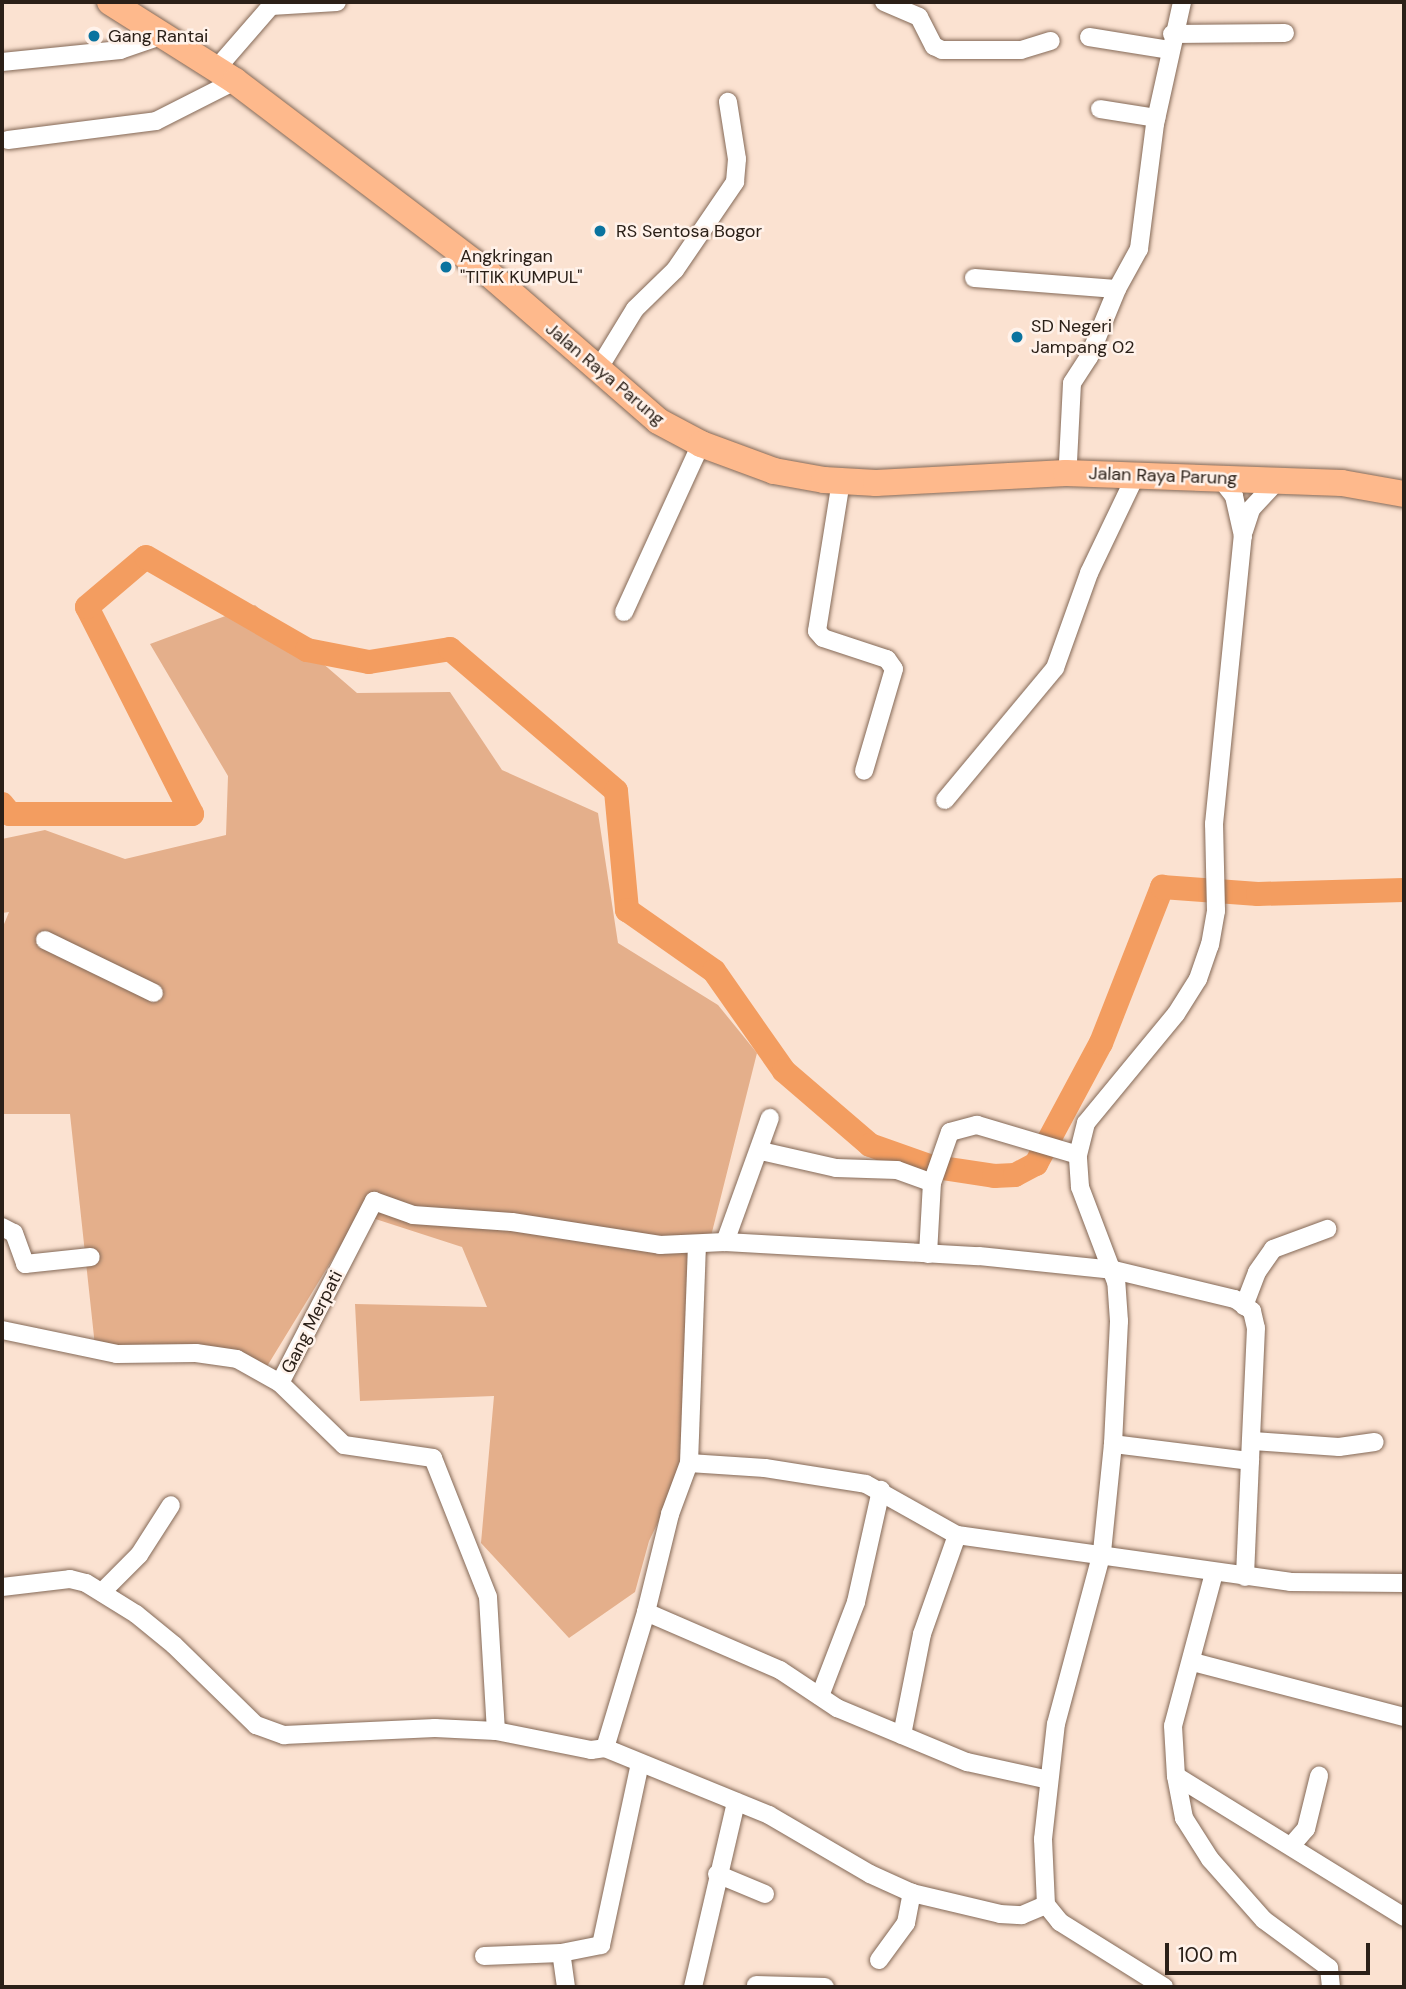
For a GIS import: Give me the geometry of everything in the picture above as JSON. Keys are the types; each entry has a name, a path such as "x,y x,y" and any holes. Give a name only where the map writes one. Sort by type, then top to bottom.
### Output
{"highway":[{"name":"Jalan Raya Parung","path":"110,2 161,36 230,70"},
{"name":"Jalan Raya Parung","path":"138,2 492,263 530,304 658,421 701,444 775,471 841,481 1136,475 1342,483 1404,494"},
{"name":"Jalan Raya Parung","path":"530,304 664,412 713,440 776,460 875,471 1068,461 1281,467 1404,482"}],"street":[{"path":"8,140 156,121 230,70 271,6 337,2"},
{"path":"884,2 919,17 934,46 942,50 1021,50 1051,41"},
{"path":"1068,461 1072,383 1089,357 1117,289 1139,249 1156,118 1170,42 1181,2"},
{"path":"1089,37 1170,42 1285,33"},
{"path":"2,62 120,50 161,36"},
{"path":"602,363 635,309 675,270 735,182 737,159 728,102"},
{"path":"1100,109 1156,118"},
{"path":"974,278 1117,289"},
{"path":"624,612 701,444"},
{"path":"945,800 1055,668 1089,573 1136,475"},
{"path":"1220,478 1234,496 1243,536"},
{"path":"1164,1987 1060,1922 1046,1905 1043,1839 1056,1724 1102,1552 1113,1444 1119,1321 1114,1270 1080,1187 1078,1155 1086,1123 1176,1014 1198,979 1216,911 1214,824 1243,536 1251,509 1278,480"},
{"path":"841,481 817,631 822,638 887,659 894,669 864,771"},
{"path":"45,940 154,993"},
{"path":"725,1242 761,1151 770,1118"},
{"path":"928,1254 933,1181 939,1155 950,1132 962,1126 977,1125 1025,1137 1078,1155"},
{"path":"761,1151 836,1168 897,1170 933,1181"},
{"name":"Gang Merpati","path":"2,1330 96,1347 117,1354 196,1353 230,1357 280,1383 374,1201 439,1219 512,1222 660,1245 697,1245"},
{"path":"2,1227 15,1233 25,1264 91,1257"},
{"path":"1244,1306 1257,1272 1273,1250 1327,1229"},
{"path":"605,1748 646,1612 670,1514 689,1463 697,1245 725,1242 928,1254 1114,1270 1235,1299 1252,1311 1256,1328 1245,1577"},
{"path":"280,1383 344,1445 433,1458 488,1597 496,1731"},
{"path":"1253,1441 1339,1447 1375,1442"},
{"path":"1113,1444 1250,1461"},
{"path":"689,1463 765,1468 881,1490 957,1535 1102,1552 1245,1577 1404,1583"},
{"path":"820,1696 856,1602 881,1490"},
{"path":"102,1592 139,1555 171,1505"},
{"path":"902,1735 922,1634 957,1535"},
{"path":"1214,1573 1194,1662 1173,1726 1176,1776 1184,1818 1210,1859 1264,1920 1329,1968 1331,1987"},
{"path":"2,1587 70,1578 102,1592 174,1645 239,1711 267,1730 301,1737 406,1728 496,1731 591,1750 605,1748 802,1831 870,1874 912,1893 1000,1914 1022,1915 1046,1905"},
{"path":"646,1612 780,1670 820,1696 902,1735 967,1762 1049,1780"},
{"path":"1194,1662 1404,1717"},
{"path":"484,1956 561,1953 601,1945 640,1763"},
{"path":"1176,1776 1404,1917"},
{"path":"1291,1846 1306,1829 1319,1776"},
{"path":"693,1987 717,1874 736,1802"},
{"path":"717,1874 765,1894"},
{"path":"879,1959 906,1923 912,1893"},
{"path":"561,1953 566,1987"},
{"path":"756,1985 825,1987"}],"shaded area":[{"path":"255,605 357,693 450,692 502,770 598,813 618,943 718,1005 757,1053 706,1256 684,1469 649,1541 635,1592 569,1638 481,1543 494,1396 360,1401 355,1304 487,1307 462,1247 360,1214 266,1368 95,1346 70,1114 2,1114 2,929 9,912 2,913 2,839 45,830 125,859 226,835 228,776 150,644"}],"waterway":[{"path":"2,804 10,814 192,814 87,607 146,557 307,650 369,662 450,649 616,791 627,910 714,971 784,1071 870,1145 929,1166 994,1176 1015,1175 1036,1164 1101,1043 1162,887 1258,894 1404,890"}],"place":[{"name":"Gang Rantai","path":"94,36"},
{"name":"RS Sentosa Bogor","path":"600,231"},
{"name":"Angkringan \"TITIK KUMPUL\"","path":"446,267"},
{"name":"SD Negeri Jampang 02","path":"1017,337"}]}
